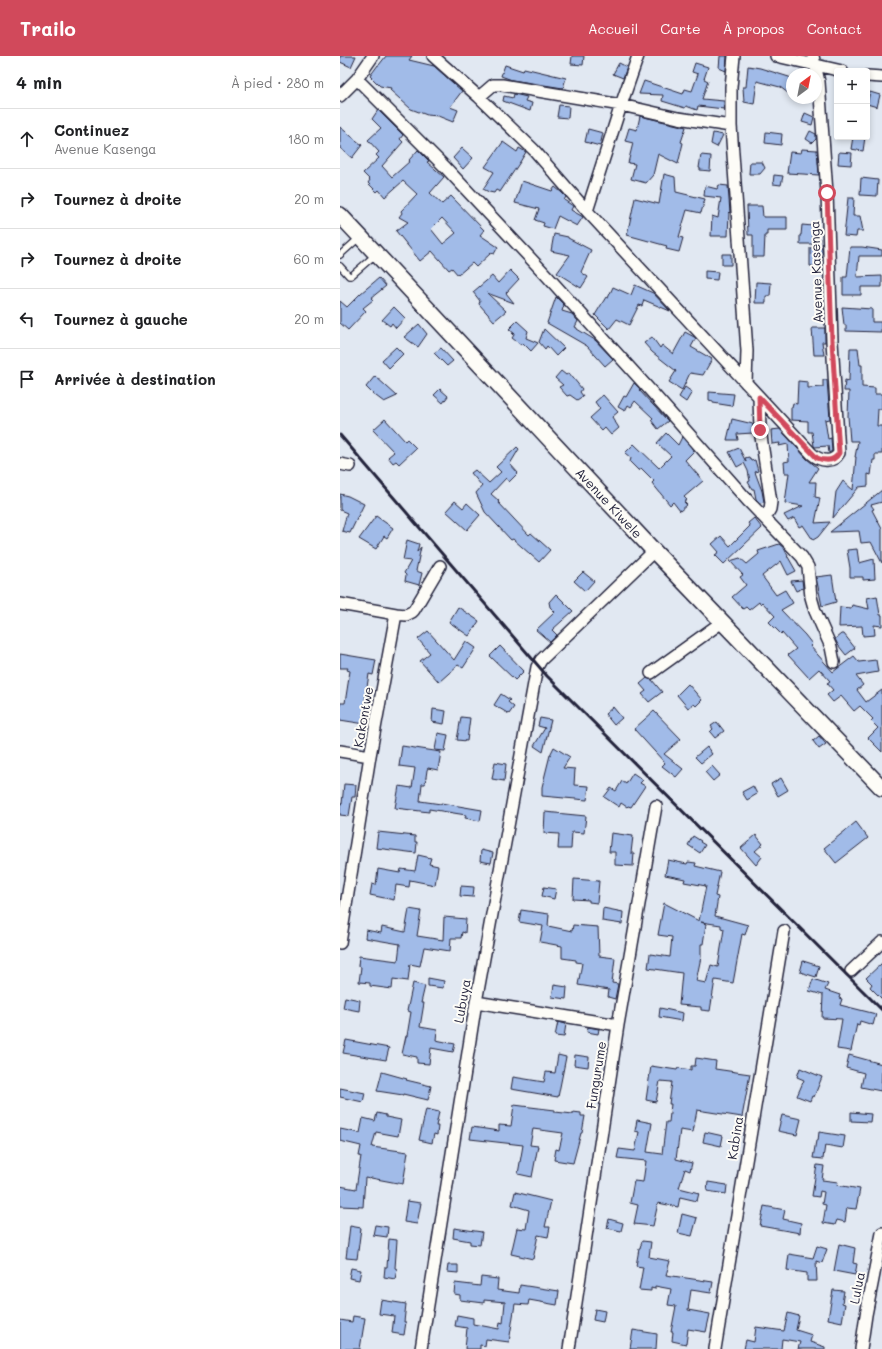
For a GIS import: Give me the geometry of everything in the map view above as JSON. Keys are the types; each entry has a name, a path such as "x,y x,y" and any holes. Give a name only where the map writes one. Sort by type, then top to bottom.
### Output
{"street":[{"path":"340,96 357,79 373,56"},
{"path":"433,56 479,97 534,150 587,211 759,397 760,430 771,502 770,509 765,518"},
{"path":"587,211 638,56"},
{"path":"734,56 731,87 731,126 747,351 746,383"},
{"path":"776,56 814,60 834,68"},
{"name":"Avenue Kasenga","path":"759,397 817,458 822,460 830,460 837,457 839,453 832,341 827,193 819,82 814,60"},
{"path":"870,76 882,77"},
{"path":"357,79 446,168 547,276 650,389 749,502 802,557 808,567 811,597 815,611 831,647 834,662"},
{"path":"479,97 495,84 621,105 678,118 731,126"},
{"name":"Avenue Kiwele","path":"340,215 654,551 882,788"},
{"name":"Lubuya","path":"421,1349 476,1002 534,676 541,660 654,551"},
{"path":"340,604 406,615 412,612 440,566"},
{"name":"Kakontwe","path":"340,943 344,894 396,614"},
{"path":"651,673 722,622"},
{"path":"340,751 370,756"},
{"name":"Fungurume","path":"569,1349 618,1025 656,806"},
{"name":"Kabina","path":"714,1349 784,931"},
{"path":"851,971 882,942"},
{"path":"476,1002 618,1025"},
{"name":"Lulua","path":"861,1349 882,1233"}],"lane":[{"path":"340,255 360,237"},
{"path":"340,266 349,276 351,276 376,254"}],"building":[{"path":"340,56 356,56 351,67 340,62"},
{"path":"386,56 412,56 409,60 434,66 462,91 450,107 458,110 453,122 438,116 427,115 411,109 390,90 391,88 380,86 370,76"},
{"path":"572,56 584,56 583,65 571,64"},
{"path":"720,56 727,56 726,71 719,68"},
{"path":"619,63 627,67 623,78 613,74"},
{"path":"695,63 708,67 704,79 708,81 702,99 724,101 724,109 698,106 697,110 686,106 685,108 662,101 663,95 639,94 644,81 683,94 685,89 692,91 698,74 692,72"},
{"path":"505,65 523,71 524,68 566,78 563,88 512,80 501,76"},
{"path":"748,66 786,76 786,92 780,87 757,81 754,104 744,102 743,87 746,87"},
{"path":"870,92 880,95 877,107 870,105"},
{"path":"514,94 527,97 525,101 532,103 530,111 503,101 504,96 513,98"},
{"path":"559,105 569,106 568,118 557,117"},
{"path":"378,110 403,135 400,139 403,142 382,166 392,177 410,161 409,160 418,150 429,161 427,162 444,177 430,193 442,204 451,196 484,230 480,235 498,247 494,254 491,253 476,267 472,263 458,275 452,268 449,270 432,251 420,261 396,231 408,222 399,217 402,213 401,211 417,194 403,181 385,197 379,190 377,192 368,183 370,180 363,173 379,158 376,155 379,152 368,140 381,128 372,119","holes":["442,218 456,233 443,244 431,229"]},
{"path":"805,113 814,117 812,125 802,122"},
{"path":"640,116 686,127 681,142 683,143 678,164 658,154 653,175 646,183 631,179 635,164 628,163 633,143 625,141 629,128 637,130"},
{"path":"340,127 362,145 352,158 340,148"},
{"path":"588,129 603,133 600,146 585,142"},
{"path":"810,131 816,134 816,139 812,143 806,139"},
{"path":"766,132 782,134 781,145 765,143"},
{"path":"713,133 723,135 717,147 711,144"},
{"path":"852,140 865,140 863,151 851,149"},
{"path":"503,142 517,152 519,148 526,152 500,192 496,190 494,193 489,192 483,189 494,172 485,167"},
{"path":"462,148 473,158 463,169 453,158"},
{"path":"802,149 817,150 819,175 787,173 790,152 801,153"},
{"path":"839,152 852,153 851,165 838,164"},
{"path":"701,155 711,156 710,171 700,170"},
{"path":"750,162 762,162 765,168 760,174 749,174"},
{"path":"664,174 675,177 676,192 705,199 701,213 687,210 679,237 683,238 679,252 666,249 667,246 627,235 635,198 659,204"},
{"path":"774,175 783,176 781,185 773,184"},
{"path":"861,178 878,180 877,196 860,195"},
{"path":"522,181 552,191 555,187 566,197 564,200 573,206 571,210 583,217 577,226 558,216 553,229 543,226 544,223 535,220 539,209 515,203"},
{"path":"719,185 728,186 730,213 729,212 728,236 711,236 712,216 718,218 721,198 704,196 705,186 717,189"},
{"path":"848,198 854,198 853,216 860,216 863,231 857,231 856,237 844,236"},
{"path":"747,206 762,206 763,217 787,217 787,230 767,230 767,235 765,235 764,257 753,257 753,235 748,235"},
{"path":"802,225 813,226 813,244 800,244"},
{"path":"554,234 568,237 591,250 581,272 588,277 581,288 557,273 570,255 551,251"},
{"path":"822,247 822,266 810,266 810,248"},
{"path":"850,247 882,250 882,256 859,256 857,277 882,276 882,287 861,287 861,295 843,295 843,277 847,277"},
{"path":"722,254 731,254 731,265 722,265"},
{"path":"510,270 519,279 506,293 514,303 487,293 506,311 494,321 479,304 480,301 473,292 492,276 498,283"},
{"path":"705,271 718,272 717,280 705,279"},
{"path":"379,278 386,286 371,298 373,300 363,308 366,311 348,330 340,323 340,301 347,307"},
{"path":"756,282 771,283 770,296 766,296 766,303 755,303"},
{"path":"635,285 653,293 670,311 644,300 642,306 639,305 629,325 617,319 609,329 595,315 606,297 608,298 613,287 631,295"},
{"path":"556,297 564,305 562,311 572,314 578,321 575,327 595,340 613,359 605,366 587,346 547,323"},
{"path":"394,307 405,318 396,328 392,323 390,326 382,320"},
{"path":"842,307 872,309 872,322 881,322 881,332 846,331"},
{"path":"517,321 528,331 526,338 538,343 531,351 523,343 521,345 512,338 514,335 512,333 515,334 509,329"},
{"path":"419,324 427,334 418,347 404,337"},
{"path":"812,328 825,328 825,342 822,342 824,355 814,355"},
{"path":"544,329 564,348 556,356 547,346 545,349 539,342"},
{"path":"685,332 696,338 691,347 712,359 703,375 690,373 682,390 669,382 676,371 652,352 644,343 652,337 660,348 662,345 673,354"},
{"path":"396,347 403,354 389,368 382,360"},
{"path":"441,348 453,361 447,366 434,353"},
{"path":"850,348 858,348 860,365 862,365 862,387 875,388 875,394 882,394 882,409 878,409 877,426 882,426 882,454 875,454 871,475 868,474 868,486 859,487 833,518 836,492 843,481 853,490 855,457 858,441 850,441 848,416 849,391 844,391 845,380 849,381"},
{"path":"561,371 566,375 569,373 582,389 580,392 583,396 577,400 570,395 567,396 559,387 563,385 555,378"},
{"path":"375,376 397,396 384,402 372,393 366,387"},
{"path":"823,380 827,380 830,419 825,420 828,439 831,438 832,451 829,453 828,446 814,446 812,432 808,432 808,421 791,420 791,407 793,403 797,404 798,381 808,382 808,388 823,387"},
{"path":"634,383 668,421 658,429 651,420 653,418 635,401 631,407 628,405 625,411 618,407"},
{"path":"685,387 692,392 686,402 679,397"},
{"path":"440,389 448,396 443,403 434,395"},
{"path":"709,392 734,394 732,406 713,403 713,401 709,400"},
{"path":"603,395 618,412 612,417 619,428 611,435 605,428 602,431 590,418 600,409 595,402"},
{"path":"385,419 405,441 407,439 416,448 399,464 396,461 393,463 388,457 394,452 373,430"},
{"path":"732,419 753,424 753,433 737,434 738,440 727,440"},
{"path":"780,429 807,459 818,468 809,482 816,482 815,497 820,498 815,523 830,522 818,537 813,540 803,525 799,527 794,518 788,521 784,515 803,506 785,503 789,473 785,473 784,462 789,461 788,444 779,446 780,443 772,444 771,430"},
{"path":"666,433 678,445 682,437 694,451 685,460 703,481 684,497 687,500 684,502 687,505 680,511 673,502 670,505 652,483 654,481 641,468 639,471 630,462 631,458 625,453 634,444 659,468 671,456 657,443"},
{"path":"517,447 519,449 510,464 518,473 509,482 506,478 491,494 529,535 531,533 550,550 539,562 513,539 511,540 485,512 476,493 482,486 471,473 475,470 489,483 501,472 496,467"},
{"path":"739,448 746,462 745,458 749,457 751,461 755,460 758,471 755,472 762,491 764,502 760,503 756,499 754,489 752,489 748,482 750,481 748,471 744,463 737,467 729,452"},
{"path":"882,490 882,502 871,505 882,529 882,563 871,542 861,543 859,531 830,532"},
{"path":"340,494 348,496 364,504 350,533 342,531 347,513 340,510"},
{"path":"455,501 463,508 467,503 480,515 467,530 446,511"},
{"path":"376,516 393,528 387,538 384,536 376,549 359,539"},
{"path":"754,518 762,528 724,564 715,555 719,552 712,544 721,536 730,546 750,526 748,523"},
{"path":"407,540 419,544 417,552 421,547 416,571 422,573 419,585 405,581 406,575 404,573 411,561 403,560"},
{"path":"779,544 784,548 788,556 787,557 796,571 788,575 781,561 762,576 776,595 785,590 793,603 781,610 805,635 812,644 810,646 833,672 854,656 859,662 876,660 878,672 856,676 863,685 857,690 866,702 882,690 882,752 868,738 878,728 871,721 873,719 860,706 854,711 841,696 833,702 827,695 833,690 827,683 830,681 819,669 809,678 788,655 796,649 782,633 781,634 769,622 775,616 762,602 760,604 759,602 749,610 746,607 743,609 732,597 746,585 740,577 743,575 730,561 740,558 747,564 759,554 758,551"},
{"path":"857,549 859,563 874,559 875,579 863,580 863,577 850,577 847,550"},
{"path":"583,572 594,581 585,591 574,581"},
{"path":"832,575 836,602 822,606 816,577"},
{"path":"802,580 803,588 796,591 791,581"},
{"path":"556,594 573,611 552,630 557,635 550,642 536,630 555,612 550,607 549,602"},
{"path":"877,596 880,615 882,615 882,626 874,625 875,635 863,636 862,626 839,627 840,607 851,608 852,605 869,609 867,598"},
{"path":"458,607 479,621 469,636 449,622"},
{"path":"428,631 454,660 466,641 476,648 463,668 458,665 439,682 420,661 430,653 418,639"},
{"path":"841,634 844,634 855,648 846,655 835,639"},
{"path":"500,646 524,671 515,680 490,656"},
{"path":"340,654 376,660 373,675 369,674 364,707 368,707 365,724 340,720 340,703 345,703 350,671 347,670 348,668 340,668"},
{"path":"647,678 652,680 662,692 649,702 642,694 646,691 640,684"},
{"path":"688,684 702,700 696,706 694,704 688,708 677,695"},
{"path":"501,694 510,700 508,702 514,707 509,714 494,705"},
{"path":"613,707 622,718 614,725 605,714"},
{"path":"433,709 446,711 444,724 432,722"},
{"path":"654,711 681,739 664,754 683,769 676,777 662,766 665,763 634,729"},
{"path":"461,717 470,718 467,741 457,740"},
{"path":"540,718 551,720 543,752 534,746 545,728 538,726"},
{"path":"717,722 724,731 715,738 710,732 713,729 711,726"},
{"path":"438,733 448,735 445,751 435,750"},
{"path":"819,736 826,744 819,749 813,741"},
{"path":"402,746 441,752 438,770 428,768 427,770 425,784 422,784 420,801 482,810 480,821 465,818 466,815 429,809 429,812 395,808 399,786 412,788 415,768 399,766"},
{"path":"554,747 570,757 563,768 575,769 574,785 589,786 587,800 542,796 542,787 550,755"},
{"path":"707,747 712,754 701,763 695,757"},
{"path":"495,762 506,764 504,781 492,779"},
{"path":"712,766 720,775 713,781 705,772"},
{"path":"633,773 643,780 640,783 645,786 631,807 627,807 621,803 619,807 604,797 611,788 616,791 622,781 626,784"},
{"path":"781,778 788,790 778,796 771,784"},
{"path":"344,784 356,785 355,797 352,797 349,816 340,815 340,803 342,804"},
{"path":"753,786 757,794 747,800 742,792"},
{"path":"545,812 586,816 584,833 572,832 571,849 558,849 559,834 544,833"},
{"path":"856,822 868,838 836,863 824,848"},
{"path":"378,832 415,836 415,842 417,842 416,853 376,848"},
{"path":"611,833 633,836 631,853 634,853 633,866 615,865 615,852 609,852"},
{"path":"756,835 763,844 755,851 762,857 756,865 741,848"},
{"path":"693,836 705,845 700,853 688,845"},
{"path":"481,850 493,853 491,863 480,861"},
{"path":"418,855 431,858 429,864 438,866 435,885 410,880 409,887 396,885 394,900 370,895 372,884 376,885 378,869 400,873 401,869 415,871"},
{"path":"668,860 687,864 688,862 696,863 695,866 720,872 715,896 718,897 715,916 748,925 745,935 742,934 733,983 715,980 710,1011 701,1010 701,1007 679,1005 682,973 648,968 650,954 670,957 672,937 658,935 664,903 699,921 706,886 684,882 685,879 665,875","holes":["701,922 721,925 721,928 724,929 718,967 711,965 706,983 696,981 701,957 701,944 703,944 706,924"]},
{"path":"574,879 599,881 597,903 589,902 589,900 573,899"},
{"path":"461,886 474,887 473,897 460,896"},
{"path":"544,887 556,889 554,899 542,896"},
{"path":"603,908 623,912 622,924 602,921"},
{"path":"409,909 421,911 417,936 443,940 444,917 466,919 465,933 462,932 461,938 451,938 450,951 424,947 420,966 410,964 408,981 393,979 392,989 370,986 370,983 359,982 361,967 358,966 359,956 398,961 400,944 365,938 366,930 381,933 382,927 405,932"},
{"path":"521,910 549,914 548,926 572,931 573,925 598,927 599,956 615,958 612,983 618,984 615,999 608,997 609,990 578,985 582,963 576,962 576,960 562,958 562,946 540,942 543,926 519,922"},
{"path":"803,961 819,966 816,977 800,972"},
{"path":"882,963 882,999 870,987 872,984 866,978"},
{"path":"428,978 444,981 443,988 428,986"},
{"path":"813,979 828,984 825,990 840,995 839,998 842,999 840,1005 876,1014 873,1025 860,1021 859,1025 857,1024 851,1051 837,1049 842,1019 822,1018 823,995 809,991"},
{"path":"413,983 425,986 421,1003 424,1003 420,1027 437,1030 436,1040 455,1044 453,1052 431,1048 429,1064 417,1063 417,1057 402,1054 411,1012 407,1011"},
{"path":"554,985 567,987 566,999 552,997"},
{"path":"345,997 360,1000 359,1011 343,1008"},
{"path":"660,1008 683,1013 682,1021 659,1017"},
{"path":"558,1022 566,1024 564,1037 555,1036"},
{"path":"588,1027 599,1029 598,1034 587,1032"},
{"path":"346,1040 389,1048 386,1060 343,1053"},
{"path":"558,1055 566,1057 558,1097 511,1089 513,1077 544,1082 546,1072 555,1073"},
{"path":"575,1055 589,1057 588,1067 574,1065"},
{"path":"849,1055 882,1064 881,1091 861,1087 864,1073 846,1068"},
{"path":"696,1058 716,1061 715,1069 750,1074 742,1117 697,1110 693,1132 680,1130 676,1159 692,1163 690,1171 685,1169 679,1188 699,1193 697,1201 680,1197 678,1207 658,1203 653,1226 634,1224 638,1205 630,1203 634,1181 643,1182 646,1161 617,1158 619,1149 635,1151 639,1132 635,1131 637,1120 652,1123 647,1152 662,1154 666,1122 669,1122 671,1104 669,1104 672,1082 660,1081 656,1102 646,1100 651,1066 677,1070 678,1068 691,1070 691,1066 695,1066"},
{"path":"800,1068 822,1077 814,1097 812,1096 810,1101 797,1096 804,1080 797,1077"},
{"path":"382,1072 431,1086 428,1100 403,1094 377,1091"},
{"path":"340,1088 365,1093 363,1102 340,1097"},
{"path":"514,1105 555,1110 555,1112 573,1114 573,1112 581,1113 581,1116 585,1116 582,1133 573,1163 554,1160 556,1149 559,1150 563,1133 533,1129 530,1145 538,1146 532,1177 518,1174 523,1145 470,1139 472,1127 499,1131 499,1125 511,1126"},
{"path":"426,1109 439,1112 436,1126 438,1126 437,1135 434,1134 432,1143 419,1140"},
{"path":"851,1112 871,1114 870,1122 851,1121"},
{"path":"377,1113 386,1115 386,1117 401,1120 398,1136 376,1132 372,1147 408,1152 403,1184 365,1178 363,1207 340,1206 340,1186 356,1189 361,1146 340,1141 340,1129 360,1133 363,1118 375,1121"},
{"path":"782,1115 801,1119 797,1135 778,1131"},
{"path":"705,1132 723,1136 721,1146 703,1142"},
{"path":"819,1132 845,1136 843,1148 825,1145 823,1159 813,1158"},
{"path":"817,1165 824,1166 822,1180 838,1182 837,1185 860,1189 856,1209 847,1208 845,1222 837,1220 835,1225 823,1223 826,1205 822,1204 824,1192 820,1191 819,1197 812,1196"},
{"path":"708,1182 727,1185 726,1194 707,1191"},
{"path":"515,1192 551,1201 545,1227 550,1227 548,1237 538,1235 533,1259 511,1254 517,1228 526,1229 529,1210 512,1205"},
{"path":"407,1201 421,1203 417,1224 404,1222"},
{"path":"764,1206 785,1210 783,1219 801,1223 800,1233 760,1226"},
{"path":"682,1214 697,1218 692,1236 678,1233"},
{"path":"609,1219 623,1223 621,1231 607,1228"},
{"path":"375,1225 388,1227 387,1237 373,1235"},
{"path":"350,1226 361,1228 357,1259 346,1258"},
{"path":"454,1228 482,1232 480,1245 470,1244 470,1241 453,1238"},
{"path":"389,1239 397,1240 395,1268 397,1269 395,1279 384,1277 385,1267 387,1267"},
{"path":"642,1241 651,1242 649,1257 670,1261 666,1275 713,1282 711,1293 691,1290 688,1310 710,1314 706,1332 688,1329 686,1344 672,1341 673,1332 671,1332 676,1306 668,1305 671,1289 655,1286 655,1289 651,1288 651,1291 639,1290 643,1267 636,1266"},
{"path":"839,1244 855,1248 853,1263 857,1264 855,1275 834,1271"},
{"path":"817,1246 827,1249 822,1263 816,1261 817,1281 807,1281 807,1273 787,1270 789,1254 813,1258"},
{"path":"448,1265 458,1265 458,1273 447,1272"},
{"path":"351,1268 361,1270 359,1280 349,1278"},
{"path":"481,1277 498,1279 497,1290 519,1293 520,1285 559,1291 557,1305 529,1300 528,1305 515,1304 509,1342 486,1339 485,1346 480,1345 480,1349 465,1349 467,1328 455,1326 457,1315 473,1318 473,1324 499,1329 500,1322 503,1323 505,1302 484,1300 484,1303 460,1300 460,1295 454,1294 455,1283 480,1286"},
{"path":"833,1290 844,1291 842,1303 845,1304 842,1322 828,1319"},
{"path":"381,1300 406,1304 404,1335 392,1333 394,1316 379,1314"},
{"path":"595,1309 605,1311 603,1322 593,1320"},
{"path":"788,1313 799,1316 796,1330 812,1335 810,1342 825,1347 825,1349 798,1349 800,1342 782,1339 781,1349 744,1349 746,1340 754,1342 756,1327 784,1331"},
{"path":"353,1316 365,1318 360,1349 340,1349 340,1320 352,1322"},
{"path":"633,1330 657,1334 656,1349 630,1349"}],"railway":[{"path":"340,435 547,676 882,1010"}],"route":[{"path":"760,430 759,397 817,458 822,460 830,460 837,457 839,453 832,341 827,193"}]}
